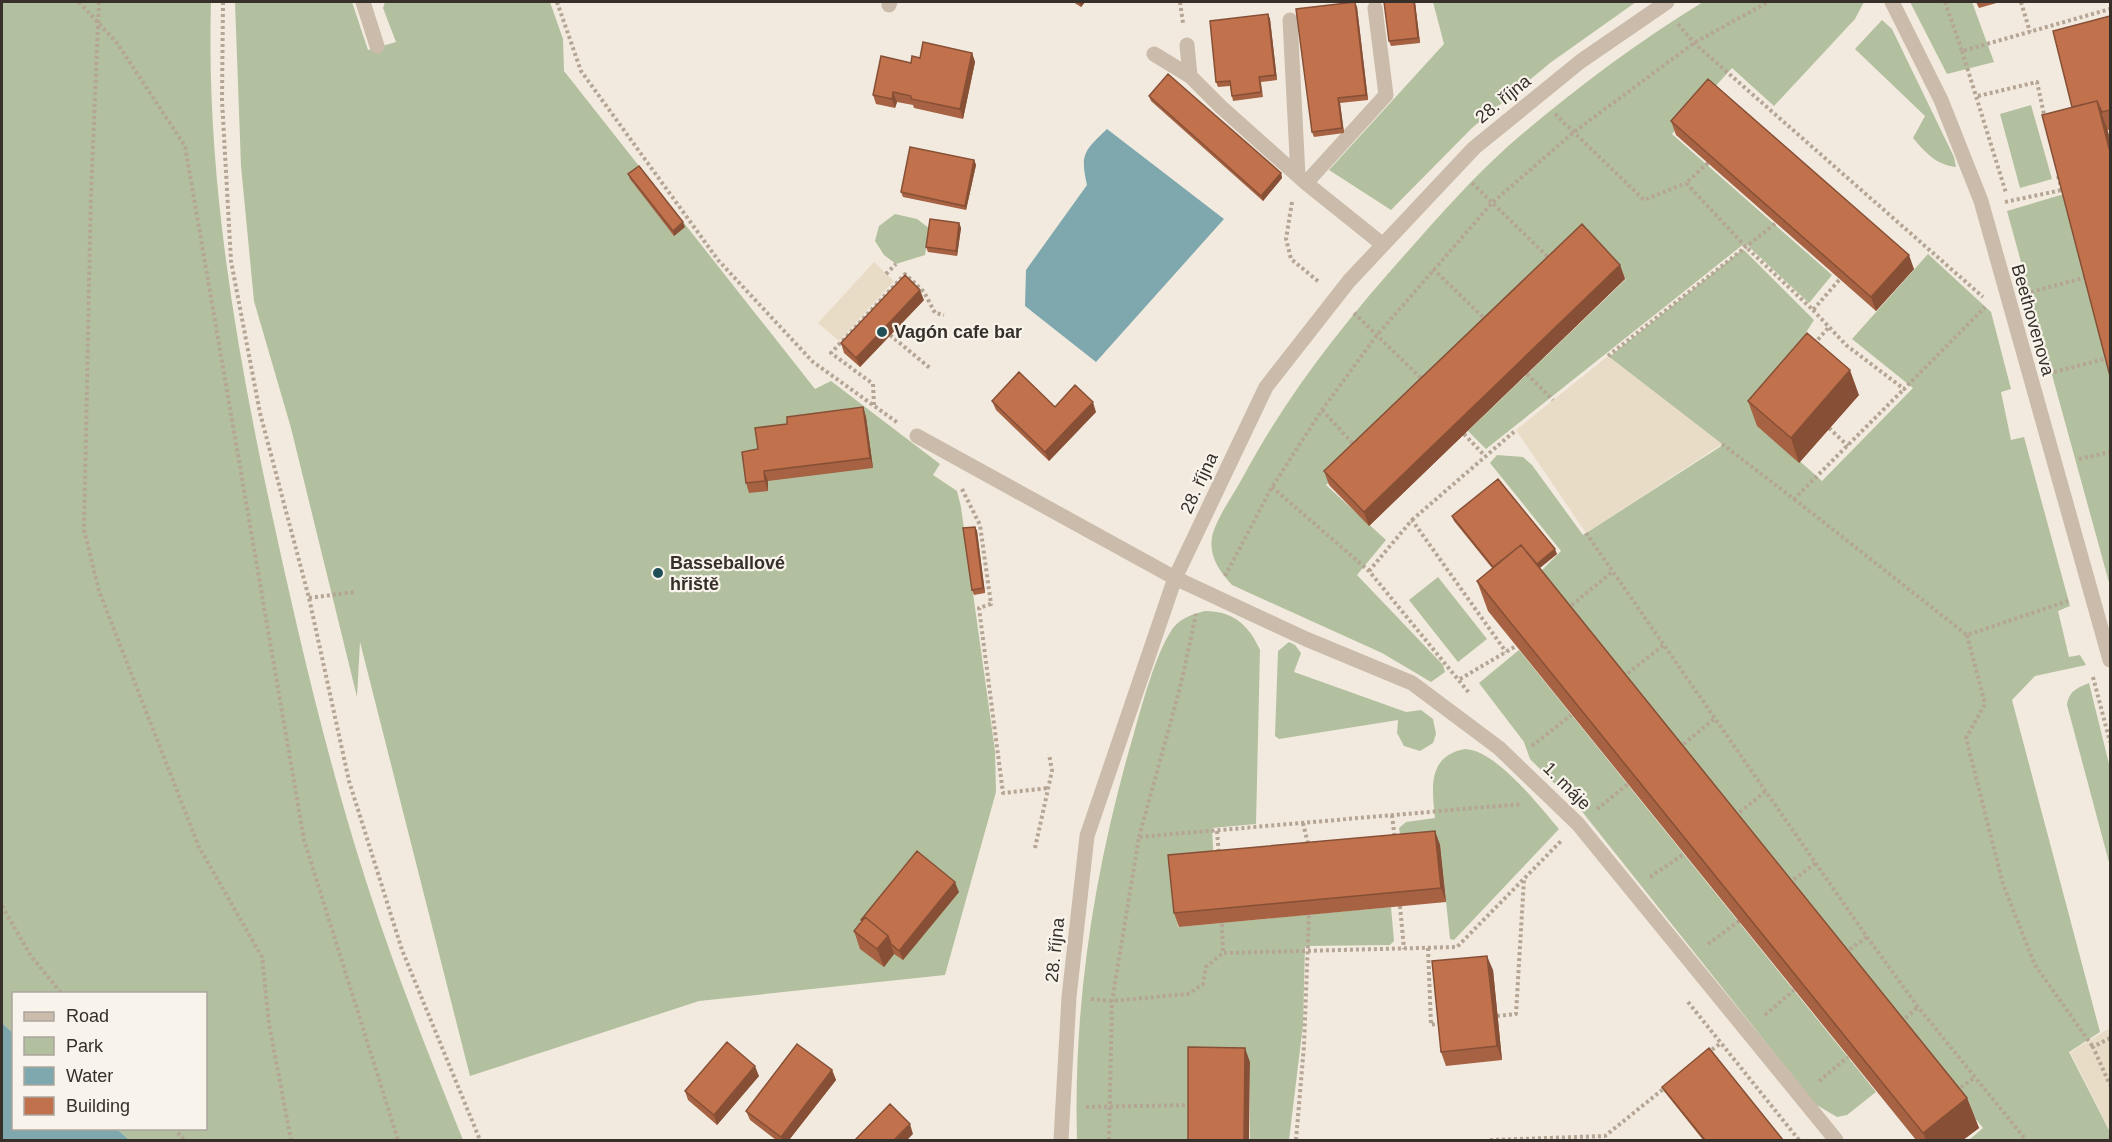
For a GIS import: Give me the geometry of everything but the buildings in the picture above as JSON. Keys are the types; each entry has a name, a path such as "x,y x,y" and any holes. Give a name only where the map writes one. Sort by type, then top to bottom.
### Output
{"street":[{"path":"363,2 377,46"},
{"name":"Beethovenova","path":"1892,2 1941,100 1981,201 2110,660"},
{"name":"28. října","path":"1061,1140 1061,1107 1069,997 1087,836 1175,578 1266,387 1382,244 1454,167 1581,61 1664,3"},
{"path":"1302,179 1386,95 1375,8"},
{"path":"1290,21 1302,179"},
{"path":"1187,45 1190,76"},
{"path":"1154,54 1190,76 1302,179 1382,244"},
{"name":"1. máje","path":"917,436 1175,578 1306,639 1412,683 1513,761 1578,824 1836,1140"}],"path":[{"path":"79,2 117,43 185,146 304,840 398,1140"},
{"path":"99,2 91,193 84,530 99,591 200,846 262,957 269,1024 291,1140"},
{"path":"223,2 222,100 231,261 260,413 309,597 356,804 402,950 480,1140"},
{"path":"557,2 581,71 718,260 813,362 917,436"},
{"path":"1109,1140 1112,1001 1138,837 1180,688 1201,590 1226,575 1272,487 1322,410 1377,335 1492,203 1574,132 1694,43 1768,2"},
{"path":"1945,2 1978,96 2009,202"},
{"path":"2020,2 2030,33"},
{"path":"1664,3 1694,43 1989,303 1992,314"},
{"path":"1962,51 2110,9"},
{"path":"1978,96 2037,82 2047,125"},
{"path":"1537,97 1644,201 1686,183 1708,163"},
{"path":"1454,167 1557,266"},
{"path":"1981,201 2009,202 2063,189 2057,168"},
{"path":"1302,179 1286,239 1291,259 1337,297 1431,387"},
{"path":"1686,183 1746,247 1813,310 1846,345 1904,389"},
{"path":"1608,357 1776,223"},
{"path":"886,274 896,264"},
{"path":"1433,269 1494,328"},
{"path":"874,406 873,384 831,353 905,274 924,292 935,313 944,315"},
{"path":"2007,298 2088,276"},
{"path":"1813,310 1840,279"},
{"path":"1794,499 1989,303"},
{"path":"867,312 876,320"},
{"path":"1809,351 1829,327"},
{"path":"890,335 931,369"},
{"path":"2030,378 2109,358"},
{"path":"1527,374 1553,400"},
{"path":"1322,410 1362,454"},
{"path":"1829,428 1848,446"},
{"path":"1369,571 1412,520 1484,455 1516,430"},
{"path":"1464,434 1484,455"},
{"path":"1722,444 1967,635 1985,704 1966,738 2003,884 2034,965 2093,1047 2110,1085"},
{"path":"2054,464 2110,452"},
{"path":"952,456 958,482 971,502 980,525 991,604 979,608 1003,793 1049,788"},
{"path":"1272,487 1369,571 1460,679 1472,697"},
{"path":"1412,520 1506,652"},
{"path":"1586,533 1867,937 1918,1007 2026,1140"},
{"path":"1565,611 1612,572"},
{"path":"309,597 354,592"},
{"path":"1967,635 2071,600 2074,610"},
{"path":"1620,680 1665,644"},
{"path":"1460,679 1516,646"},
{"path":"2091,671 2110,742"},
{"path":"1513,761 1571,715"},
{"path":"1677,750 1715,718"},
{"path":"1035,848 1052,771 1049,754"},
{"path":"1069,997 1112,1001 1188,994 1203,984 1206,967 1223,953 1457,947 1578,824 1628,784"},
{"path":"1732,818 1766,791"},
{"path":"1138,837 1528,803"},
{"path":"1392,815 1396,849"},
{"path":"1303,823 1311,857"},
{"path":"1216,830 1219,866"},
{"path":"1556,832 1570,849"},
{"path":"1631,891 1684,854"},
{"path":"1786,885 1816,863"},
{"path":"1497,1016 1516,1014 1524,879"},
{"path":"2,906 31,956 61,992"},
{"path":"1400,906 1404,948"},
{"path":"1296,1140 1304,1046 1309,914"},
{"path":"1688,960 1739,921"},
{"path":"1222,924 1223,953"},
{"path":"1842,955 1867,937"},
{"path":"1428,948 1431,1025 1442,1022"},
{"path":"1747,1032 1794,990"},
{"path":"1684,996 1799,1140"},
{"path":"1898,1024 1918,1007"},
{"path":"2093,1047 2110,1038"},
{"path":"1703,1057 1720,1043"},
{"path":"1800,1096 1848,1057"},
{"path":"1953,1093 1975,1077"},
{"path":"1490,1140 1605,1136 1676,1078"},
{"path":"1061,1107 1193,1105"}],"green space":[{"path":"2,2 211,2 213,130 226,258 246,384 281,557 326,743 366,881 400,979 463,1140 129,1140 118,1130 207,1130 207,992 12,992 12,1032 2,1023"},
{"name":"Basseballové hřiště","path":"235,2 352,2 368,50 396,42 383,8 385,2 550,2 563,39 564,71 815,389 831,381 940,464 933,475 957,491 961,507 995,751 996,792 945,975 699,1001 470,1076 360,642 357,697 291,428 254,301 241,166"},
{"path":"1433,2 1636,2 1550,63 1472,128 1391,210 1329,170 1444,44"},
{"path":"1703,2 1864,2 1855,19 1774,106 1732,68 1672,134 1832,275 1809,303 1745,243 1486,449 1468,431 1626,279 1585,239 1326,485 1386,540 1357,575 1443,665 1445,672 1431,682 1382,653 1232,585 1215,562 1212,548 1213,533 1260,446 1319,358 1341,330 1444,211 1506,148 1602,71 1651,35"},
{"path":"1910,2 1972,2 1994,62 1947,74"},
{"path":"1882,20 1892,29 1954,157 1956,167 1937,161 1913,138 1925,116 1855,49"},
{"path":"2031,105 2052,179 2020,188 2000,114"},
{"path":"2064,194 2110,371 2110,586 2007,211"},
{"path":"895,214 917,219 929,228 925,255 896,264 884,255 875,241 879,226"},
{"path":"1743,249 1814,320 1773,384 1758,424 1822,481 1913,388 1852,339 1928,254 1991,312 2011,389 2001,392 2011,440 2024,437 2070,606 2058,611 2069,657 2080,655 2086,665 2035,676 2012,700 2100,1032 2069,1052 2110,1132 2110,1140 1969,1140 1983,1128 1538,574 1561,551 1490,463 1497,455 1523,457 1532,465 1583,535 1723,445 1609,357"},
{"path":"1438,577 1487,639 1458,662 1409,600"},
{"path":"1205,611 1224,614 1239,621 1251,633 1260,650 1256,824 1212,828 1214,865 1173,869 1178,927 1391,907 1394,941 1390,945 1305,946 1303,1025 1289,1140 1250,1140 1250,1061 1193,1060 1192,1140 1077,1140 1079,1037 1089,935 1120,783 1145,695 1165,641 1181,620"},
{"path":"1289,642 1295,645 1301,653 1294,672 1406,712 1421,710 1433,719 1436,734 1433,743 1420,751 1404,746 1397,733 1398,720 1279,739 1275,736 1278,651"},
{"path":"1519,650 1876,1092 1847,1115 1837,1117 1815,1104 1580,809 1530,759 1524,742 1479,683"},
{"path":"2089,683 2110,768 2110,866 2067,705 2074,691"},
{"path":"1465,749 1477,752 1503,769 1529,794 1559,829 1454,940 1450,939 1440,845 1402,848 1399,828 1406,822 1435,818 1433,785 1438,766 1453,753"}],"shaded area":[{"path":"874,262 894,281 839,341 818,323"},
{"path":"1608,356 1722,444 1586,533 1516,430"},
{"path":"2110,1028 2110,1131 2070,1052"}],"water":[{"path":"1107,129 1224,219 1096,362 1025,306 1026,270 1087,185 1084,159 1089,148"},
{"path":"2,1023 12,1032 12,1130 118,1130 129,1140 2,1140"}],"place":[{"name":"Vagón cafe bar","path":"882,332"},
{"name":"Basseballové hřiště","path":"658,573"}]}
